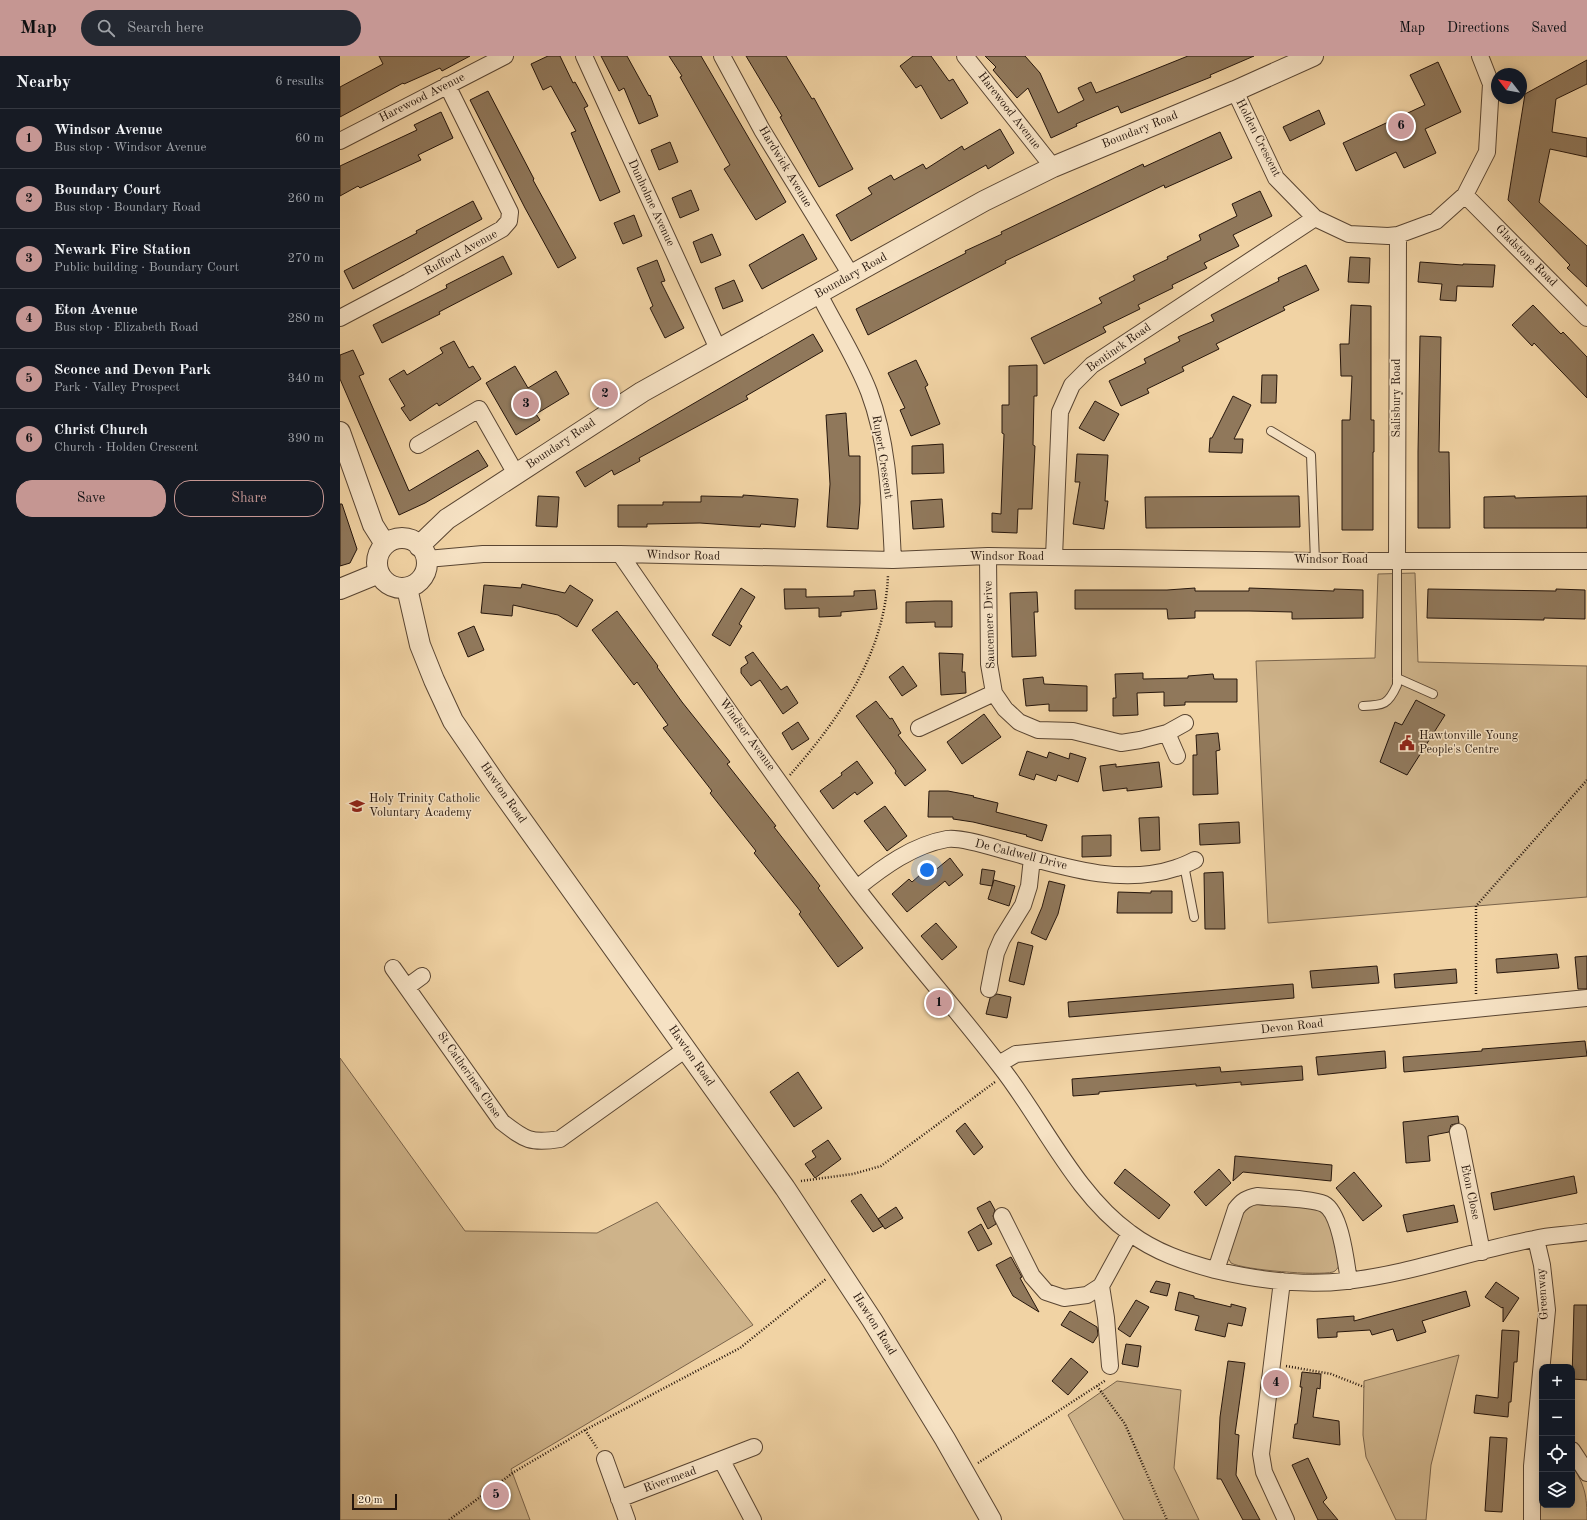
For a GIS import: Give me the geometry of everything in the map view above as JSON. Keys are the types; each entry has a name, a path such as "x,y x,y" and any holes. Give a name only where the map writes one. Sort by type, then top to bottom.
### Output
{"street":[{"name":"Harewood Avenue","path":"340,141 505,56"},
{"name":"Dunholme Avenue","path":"584,56 718,349"},
{"name":"Hardwick Avenue","path":"722,56 762,130 851,275"},
{"name":"Harewood Avenue","path":"965,56 1053,167"},
{"name":"Boundary Road","path":"423,553 447,518 635,396 718,349 984,202 1053,167 1235,92 1312,56"},
{"name":"Holden Crescent","path":"1235,92 1276,178 1315,218 1349,234 1388,236 1398,235 1436,221 1465,195 1487,152 1491,84 1480,56"},
{"name":"Rufford Avenue","path":"340,318 502,230 509,221 510,212 447,85"},
{"name":"Gladstone Road","path":"1465,195 1587,318"},
{"name":"Bentinck Road","path":"1054,557 1060,412 1072,385 1092,365 1315,218"},
{"name":"Salisbury Road","path":"1397,561 1398,235"},
{"name":"Rupert Crescent","path":"819,294 869,391 880,426 888,484 890,560"},
{"path":"418,445 479,409 516,474"},
{"path":"340,432 373,525 385,544"},
{"path":"403,538 412,541 423,553 427,569 423,578 416,585 407,588 395,586 385,582 379,573 376,563 378,553 385,544 394,539 403,538"},
{"name":"Windsor Road","path":"423,553 620,554 890,560 988,556 1315,561 1587,561"},
{"name":"Windsor Avenue","path":"620,554 857,888 920,969 1003,1069 1085,1189 1109,1215 1130,1233 1180,1260 1216,1270 1282,1281 1310,1282 1349,1281 1434,1264 1536,1238 1587,1232"},
{"name":"Saucemere Drive","path":"988,556 989,664 994,693 1005,709 1019,722 1038,730 1073,731 1121,743 1167,733 1185,723"},
{"path":"340,589 379,573"},
{"name":"Hawton Road","path":"407,588 420,645 453,721 500,790 785,1188 839,1269 964,1472 991,1520"},
{"path":"919,728 994,693"},
{"path":"1167,733 1177,756"},
{"name":"De Caldwell Drive","path":"857,888 923,845 948,839 979,844 1101,875 1155,873 1176,868 1190,862"},
{"path":"989,989 996,953 1002,939 1023,906 1029,886 1032,858"},
{"name":"St Catherines Close","path":"393,968 502,1122 520,1137 541,1142 560,1139 686,1049"},
{"path":"407,987 422,976"},
{"name":"Devon Road","path":"1003,1069 1016,1054 1587,998"},
{"name":"Eton Close","path":"1458,1132 1482,1252"},
{"path":"1216,1270 1236,1209 1248,1198 1257,1196 1315,1202 1328,1207 1336,1221 1349,1281"},
{"path":"1002,1216 1032,1276 1046,1292 1064,1298 1087,1295 1101,1286 1130,1233"},
{"name":"Greenway","path":"1536,1238 1542,1265 1547,1310 1541,1400"},
{"path":"1282,1281 1261,1454 1264,1472 1286,1520"},
{"path":"1101,1286 1106,1318 1110,1366"},
{"name":"Greenway","path":"1532,1520 1532,1466 1539,1424"},
{"name":"Rivermead","path":"619,1499 722,1461 754,1447"},
{"path":"1575,1455 1587,1473"},
{"path":"605,1459 627,1520"},
{"path":"722,1461 753,1520"}],"lane":[{"path":"1271,431 1311,455 1315,561"},
{"path":"1363,706 1381,705 1391,699 1397,685 1397,561"},
{"path":"1397,678 1433,694"},
{"path":"1190,862 1194,917"}],"path":[{"path":"782,784 813,749 846,703 870,657 883,613 890,560"},
{"path":"1476,1009 1476,906 1587,780"},
{"path":"785,1188 795,1182 853,1174 881,1166 1003,1069"},
{"path":"449,1520 514,1472 585,1430 740,1348 839,1269"},
{"path":"1272,1364 1331,1374 1364,1387"},
{"path":"964,1472 1107,1379 1110,1366"},
{"path":"1097,1386 1125,1424 1167,1520"},
{"path":"585,1430 605,1459"}],"shaded area":[{"path":"1415,573 1418,662 1587,666 1587,897 1268,923 1256,661 1375,658 1378,574"},
{"path":"340,1058 465,1231 597,1233 657,1202 753,1325 511,1469 530,1520 340,1520"},
{"path":"1251,1203 1319,1208 1329,1219 1339,1265 1337,1269 1333,1272 1325,1273 1298,1273 1250,1268 1231,1263 1227,1256 1238,1215"},
{"path":"1459,1355 1431,1465 1426,1520 1396,1520 1366,1457 1363,1435 1364,1381"},
{"path":"1117,1381 1181,1390 1174,1468 1199,1520 1124,1520 1068,1415"},
{"path":"1575,1470 1584,1491 1587,1520 1538,1520 1537,1492 1539,1473 1539,1508 1575,1508"}],"building":[{"path":"379,56 470,56 442,71 440,68 404,84 403,83 340,117 340,87 383,64"},
{"path":"548,56 560,56 573,83 575,82 588,106 584,108 620,192 600,201 571,133 576,131 551,86 543,90 531,64"},
{"path":"601,56 627,56 649,96 650,95 658,116 639,124 624,88 619,91"},
{"path":"669,56 701,56 786,202 756,220 724,169 730,165 680,77 682,76"},
{"path":"746,56 786,56 812,99 814,98 853,169 819,187 780,117 782,116"},
{"path":"913,56 931,56 949,81 953,79 968,103 941,119 921,85 916,88 900,66"},
{"path":"985,56 1025,56 1040,73 1058,113 1084,100 1078,88 1091,82 1096,93 1188,56 1254,56 1210,75 1211,77 1121,113 1118,106 1076,124 1077,126 1051,138 1028,88 1017,98 993,70 996,67"},
{"path":"1587,60 1587,84 1556,99 1552,132 1587,138 1587,157 1550,149 1539,202 1587,246 1587,287 1567,268 1570,265 1508,200 1523,104 1527,104 1527,93"},
{"path":"1438,62 1461,112 1425,129 1436,153 1404,168 1396,152 1356,171 1343,143 1425,105 1410,75"},
{"path":"488,91 534,179 533,180 576,258 558,268 525,208 470,100"},
{"path":"1319,110 1325,124 1290,141 1283,127"},
{"path":"441,112 453,138 418,155 421,160 360,188 358,186 340,196 340,166 417,130 414,125"},
{"path":"1000,129 1014,153 988,169 986,165 851,241 836,215 872,194 868,188 891,175 894,180 923,164 926,169 962,146 964,150"},
{"path":"1220,132 1232,158 1165,188 1164,185 1005,261 1006,263 868,335 856,309 966,253 965,251 1002,234 1001,232 1143,164 1144,167"},
{"path":"670,142 678,162 659,170 651,150"},
{"path":"691,190 699,210 680,218 672,198"},
{"path":"1260,191 1272,216 1233,235 1239,246 1204,263 1207,268 1172,285 1173,288 1138,305 1140,309 1103,327 1106,332 1044,364 1031,338 1102,303 1099,298 1135,280 1133,276 1168,259 1167,257 1201,240 1199,235 1237,216 1232,204"},
{"path":"473,201 482,219 353,289 344,271 417,233 416,231"},
{"path":"634,215 642,236 623,244 614,223"},
{"path":"712,234 721,255 701,263 693,242"},
{"path":"803,234 817,259 762,289 749,265"},
{"path":"503,256 512,274 439,312 440,314 382,343 373,325 447,288 446,285"},
{"path":"1350,257 1370,258 1369,283 1348,282"},
{"path":"657,260 665,281 661,282 684,328 665,338 650,308 653,306 637,268"},
{"path":"1420,262 1463,265 1495,265 1493,287 1457,286 1456,301 1440,300 1442,284 1418,282"},
{"path":"1306,265 1319,290 1283,307 1285,310 1216,344 1219,349 1182,367 1184,371 1147,389 1149,393 1121,406 1109,381 1146,363 1144,359 1180,341 1178,337 1214,321 1211,315 1279,281 1278,278"},
{"path":"734,280 743,301 723,309 715,288"},
{"path":"1351,305 1371,306 1371,420 1374,420 1373,530 1342,530 1342,420 1350,420 1352,376 1341,376 1340,344 1349,344"},
{"path":"1533,305 1561,334 1563,332 1587,357 1587,398 1534,343 1532,346 1512,325"},
{"path":"813,334 823,351 746,396 748,399 639,458 640,461 614,475 612,470 585,487 576,472"},
{"path":"1420,336 1441,337 1439,452 1449,452 1450,528 1418,528"},
{"path":"454,341 469,368 473,366 481,379 439,406 437,403 410,421 401,408 405,406 389,379 404,370 407,375 443,353 440,348"},
{"path":"353,350 364,374 359,376 409,491 478,450 488,466 425,503 399,515 340,379 340,355"},
{"path":"916,360 928,385 925,387 940,424 911,436 900,410 905,408 888,373"},
{"path":"1037,365 1037,396 1034,396 1033,445 1035,446 1032,509 1018,509 1017,533 992,532 992,513 1001,514 1004,434 1002,433 1002,405 1009,405 1009,366"},
{"path":"515,366 528,388 556,371 569,394 536,414 540,420 516,435 486,383"},
{"path":"1262,375 1277,375 1276,403 1261,403"},
{"path":"1233,396 1251,405 1234,439 1243,439 1242,453 1209,452 1210,438 1212,438"},
{"path":"1095,401 1119,414 1104,441 1079,428"},
{"path":"846,413 849,456 860,456 860,503 858,529 827,527 830,484 826,415"},
{"path":"943,444 944,473 912,474 912,446"},
{"path":"1077,454 1108,455 1105,501 1108,501 1104,529 1073,524 1080,482 1075,482"},
{"path":"743,495 798,499 795,527 761,524 760,527 700,523 647,524 647,527 618,527 618,505 663,505 663,502 701,502 701,496 743,497"},
{"path":"538,496 559,497 557,527 536,526"},
{"path":"1299,496 1300,527 1146,528 1145,497"},
{"path":"1515,496 1515,498 1587,496 1587,528 1484,528 1484,497"},
{"path":"942,499 944,527 913,529 911,501"},
{"path":"340,504 342,504 357,549 350,563 340,566"},
{"path":"522,584 565,593 570,585 593,600 577,627 558,615 513,605 512,616 481,613 484,585 521,588"},
{"path":"741,588 755,597 739,624 742,626 730,646 712,635"},
{"path":"1195,588 1195,591 1249,591 1249,588 1334,591 1334,589 1363,590 1363,618 1292,619 1292,612 1195,611 1195,618 1168,619 1167,609 1075,609 1075,590 1167,590"},
{"path":"784,589 806,589 806,597 854,596 854,591 875,590 877,609 841,612 841,616 819,617 819,608 785,609"},
{"path":"1428,589 1585,590 1585,619 1544,618 1544,620 1427,618"},
{"path":"1037,592 1038,612 1034,612 1036,656 1012,657 1010,593"},
{"path":"952,601 952,627 935,627 935,622 906,623 906,602"},
{"path":"617,611 658,666 657,667 682,702 730,762 727,764 776,826 774,827 820,886 818,888 863,948 838,967 799,914 801,912 754,853 756,851 710,793 712,791 663,728 668,725 637,682 634,685 592,630"},
{"path":"474,626 484,650 468,657 458,633"},
{"path":"753,652 781,690 787,686 798,703 783,714 760,680 751,686 741,673 741,668 748,663 745,657"},
{"path":"939,653 963,654 962,672 965,672 966,693 941,695"},
{"path":"903,666 917,686 902,696 889,677"},
{"path":"1143,673 1143,679 1188,678 1188,676 1213,674 1214,679 1237,679 1237,702 1185,702 1185,705 1164,706 1164,692 1137,693 1138,715 1113,716 1113,698 1116,698 1115,674"},
{"path":"1043,677 1044,684 1087,686 1087,711 1049,711 1049,704 1026,706 1023,679"},
{"name":"Hawtonville Young People's Centre","path":"1416,700 1445,715 1407,775 1380,762 1395,722 1402,725"},
{"path":"876,701 890,719 892,718 901,733 898,735 926,770 905,786 895,773 896,771 856,716"},
{"path":"984,714 1001,737 962,764 947,742"},
{"path":"798,722 809,739 792,750 782,733"},
{"path":"1218,733 1220,750 1216,751 1218,794 1193,795 1193,755 1197,755 1196,735"},
{"path":"1027,751 1047,758 1049,752 1069,759 1070,753 1086,758 1078,782 1058,775 1056,781 1036,774 1034,780 1019,775"},
{"path":"857,761 873,783 857,795 855,792 833,809 820,791 842,775 841,773"},
{"path":"1159,762 1162,787 1127,791 1127,788 1103,791 1100,766 1116,764 1116,767"},
{"path":"929,791 948,791 974,796 973,797 998,803 996,812 1047,825 1042,841 1026,836 1027,835 973,822 953,819 953,817 928,817"},
{"path":"885,806 907,836 887,851 864,821"},
{"path":"1159,817 1160,850 1141,851 1139,818"},
{"path":"1239,822 1240,843 1200,845 1199,824"},
{"path":"1111,835 1111,856 1082,857 1082,836"},
{"path":"950,858 963,875 949,886 945,881 907,912 892,894 909,879 912,882 929,867 933,872"},
{"path":"982,869 995,871 992,886 980,884"},
{"path":"1223,872 1225,929 1205,929 1204,873"},
{"path":"994,880 1015,886 1009,906 988,899"},
{"path":"1049,881 1065,885 1058,914 1046,940 1031,933 1042,907"},
{"path":"1151,891 1172,891 1172,913 1117,913 1118,892 1151,893"},
{"path":"936,923 957,947 942,960 921,936"},
{"path":"1018,942 1033,946 1024,985 1009,981"},
{"path":"1557,954 1559,968 1497,973 1496,959"},
{"path":"1587,956 1587,989 1578,989 1575,957"},
{"path":"1377,966 1379,983 1312,988 1310,971"},
{"path":"1456,969 1457,983 1395,988 1394,974"},
{"path":"1293,984 1294,998 1069,1017 1068,1002"},
{"path":"997,994 1011,997 1007,1018 986,1014 990,998"},
{"path":"1585,1041 1587,1056 1404,1072 1403,1057"},
{"path":"1385,1051 1386,1068 1318,1075 1316,1057"},
{"path":"1302,1066 1303,1080 1241,1085 1241,1082 1196,1086 1196,1084 1099,1092 1099,1094 1073,1096 1072,1079 1220,1067 1221,1072"},
{"path":"798,1072 822,1108 794,1127 770,1092"},
{"path":"1458,1116 1459,1123 1451,1125 1449,1132 1428,1136 1430,1161 1406,1163 1403,1122"},
{"path":"965,1123 983,1147 974,1155 956,1131"},
{"path":"828,1140 841,1159 815,1178 805,1164 816,1157 812,1151"},
{"path":"1235,1156 1332,1165 1331,1181 1243,1172 1233,1181"},
{"path":"1125,1169 1170,1205 1159,1219 1114,1183"},
{"path":"1219,1169 1231,1183 1206,1206 1194,1192"},
{"path":"1354,1172 1382,1206 1363,1221 1336,1188"},
{"path":"1574,1176 1577,1193 1494,1210 1491,1193"},
{"path":"861,1194 883,1226 873,1232 851,1201"},
{"path":"990,1201 995,1210 993,1216 996,1224 988,1229 977,1208"},
{"path":"1454,1205 1458,1222 1407,1232 1403,1215"},
{"path":"896,1207 903,1218 885,1229 878,1219"},
{"path":"981,1224 992,1244 978,1251 968,1232"},
{"path":"1011,1257 1022,1277 1020,1278 1039,1312 1013,1296 996,1265"},
{"path":"1156,1281 1170,1284 1167,1296 1150,1292"},
{"path":"1496,1282 1519,1298 1503,1322 1503,1307 1502,1308 1485,1297"},
{"path":"1466,1291 1470,1306 1422,1321 1426,1332 1397,1341 1393,1329 1372,1335 1370,1330 1337,1332 1337,1337 1318,1338 1317,1319 1354,1316 1354,1321"},
{"path":"1179,1292 1194,1296 1194,1298 1231,1307 1231,1304 1246,1308 1242,1326 1228,1323 1225,1337 1195,1330 1199,1316 1175,1310"},
{"path":"1136,1300 1149,1307 1130,1337 1118,1329"},
{"path":"1574,1305 1587,1305 1587,1380 1575,1379 1575,1364 1572,1364"},
{"path":"1070,1311 1097,1327 1098,1335 1093,1343 1061,1325"},
{"path":"1502,1330 1519,1331 1517,1362 1514,1362 1511,1402 1509,1402 1508,1417 1474,1413 1476,1395 1498,1398"},
{"path":"1126,1344 1141,1346 1138,1367 1122,1364"},
{"path":"1071,1358 1088,1372 1068,1395 1052,1381"},
{"path":"1228,1361 1245,1363 1235,1434 1239,1435 1236,1475 1260,1520 1243,1520 1221,1479 1217,1479 1220,1417"},
{"path":"1302,1372 1321,1374 1320,1389 1317,1388 1313,1417 1339,1421 1340,1445 1293,1438 1295,1424 1297,1424 1302,1387 1300,1387"},
{"path":"1490,1437 1507,1438 1502,1512 1485,1511"},
{"path":"1308,1458 1327,1498 1323,1502 1338,1520 1318,1520 1292,1465"}],"place":[{"name":"Christ Church","path":"1401,126"},
{"name":"Boundary Court","path":"605,394"},
{"name":"Newark Fire Station","path":"526,404"},
{"name":"Hawtonville Young People's Centre","path":"1407,743"},
{"name":"Holy Trinity Catholic Voluntary Academy","path":"357,806"},
{"name":"Windsor Avenue","path":"939,1003"},
{"name":"Eton Avenue","path":"1276,1383"},
{"name":"Sconce and Devon Park","path":"496,1495"}]}
